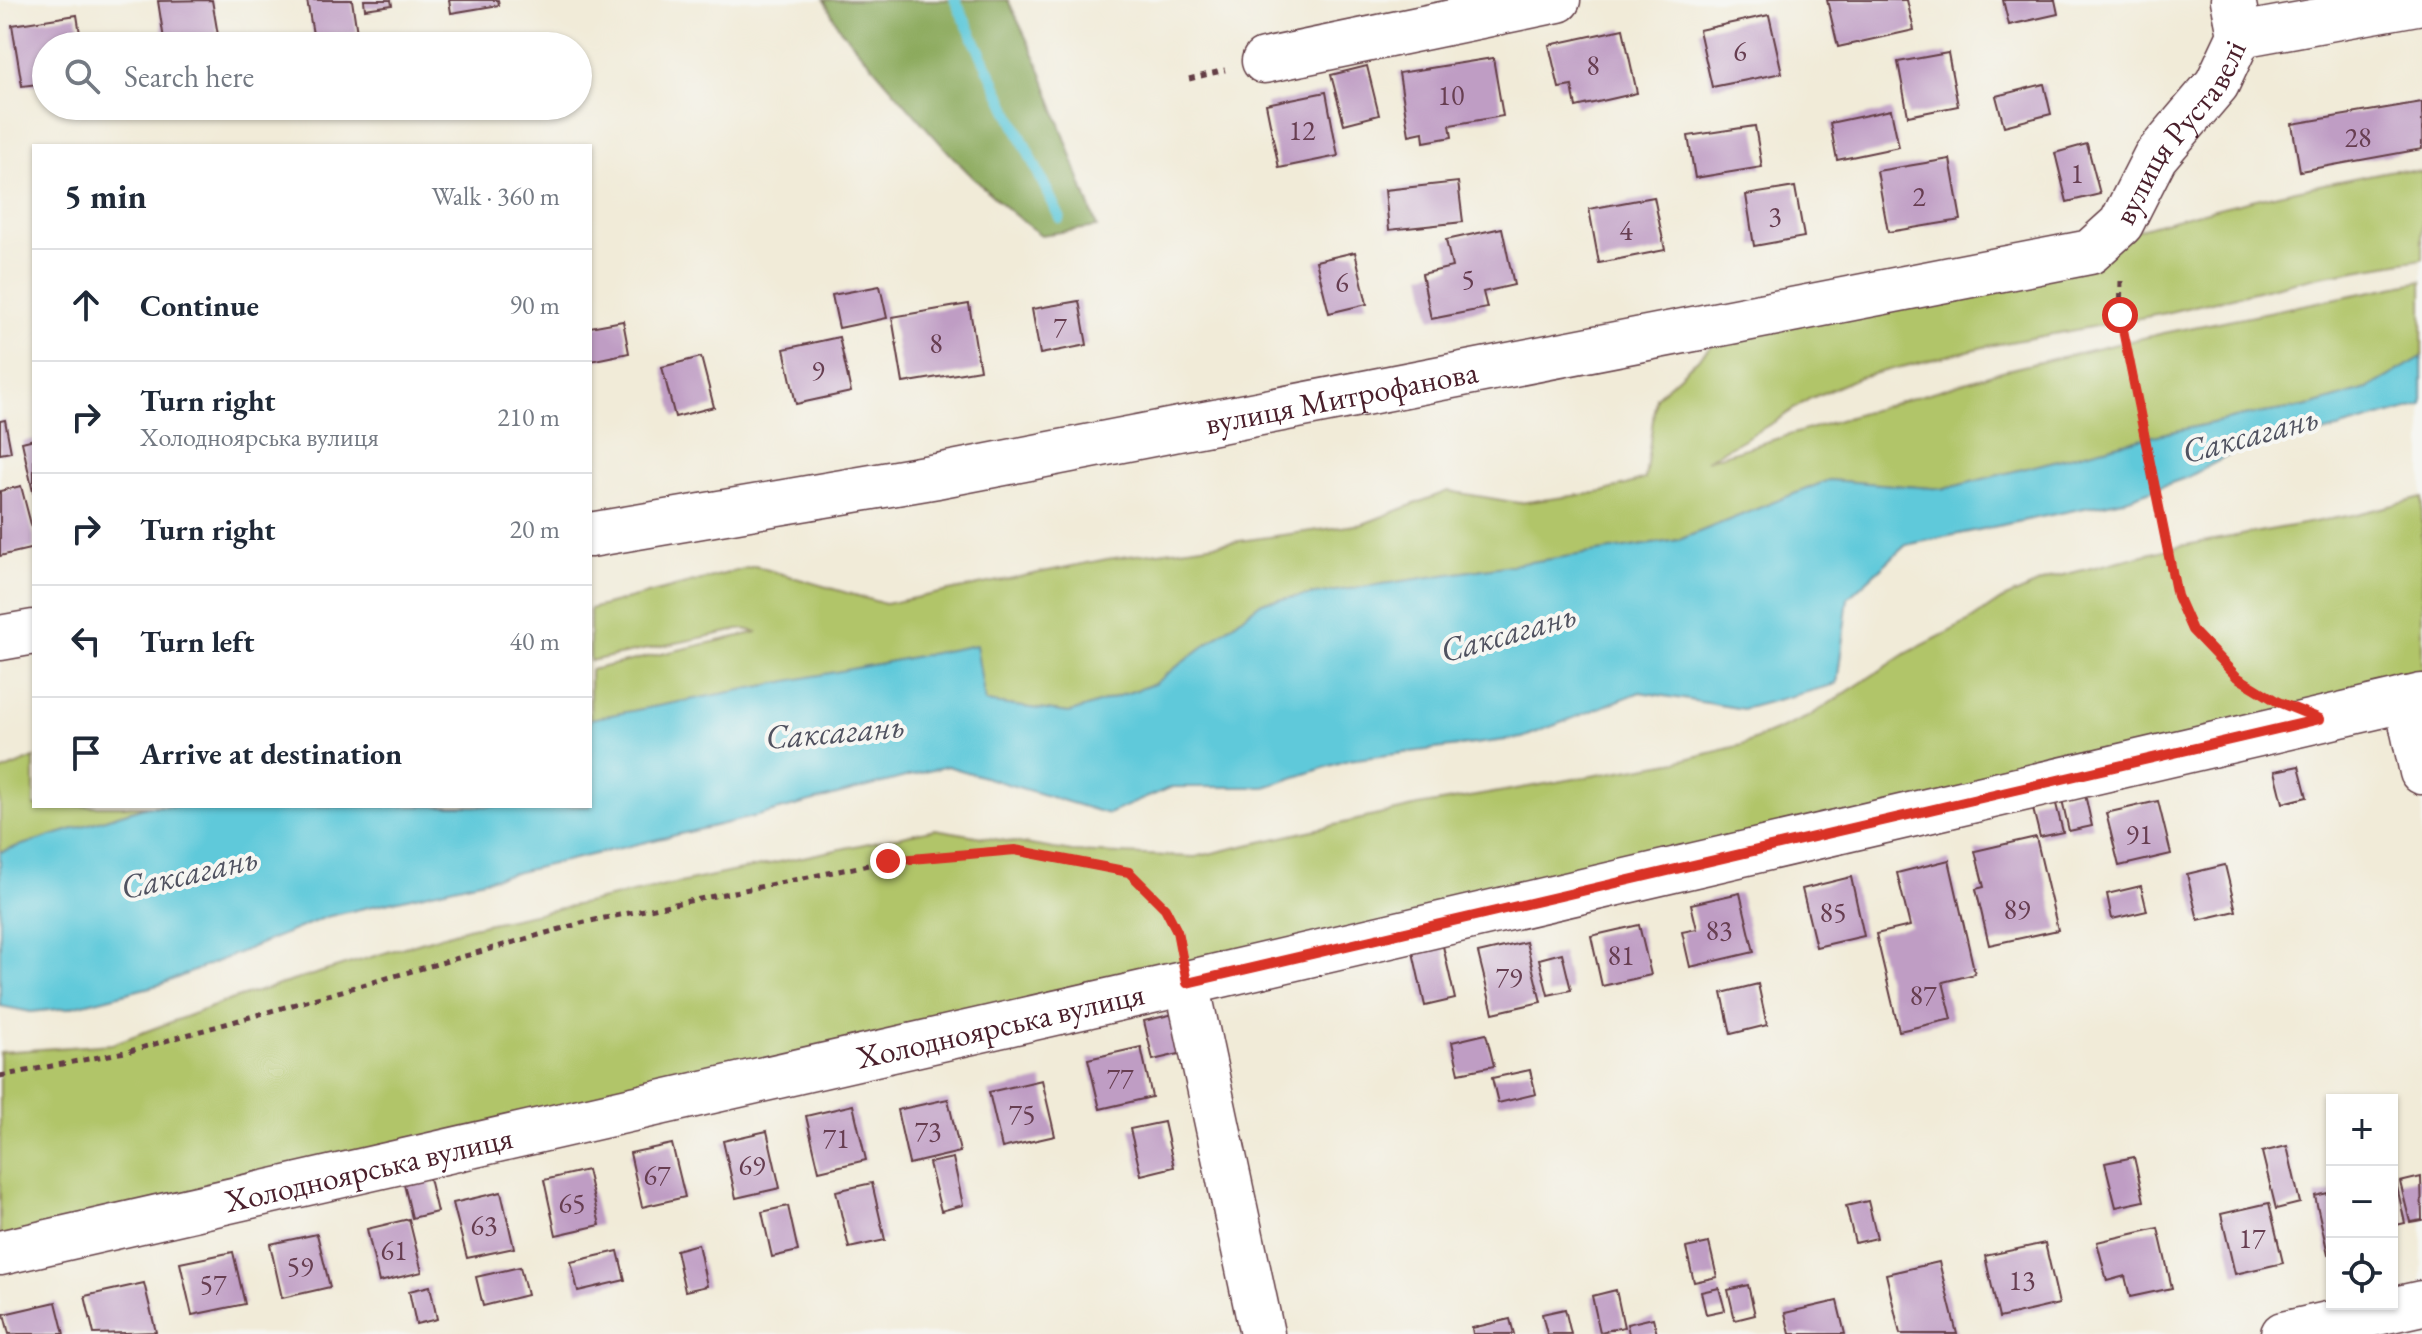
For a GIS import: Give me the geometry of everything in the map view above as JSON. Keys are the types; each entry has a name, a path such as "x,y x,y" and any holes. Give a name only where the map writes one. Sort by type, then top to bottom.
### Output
{"street":[{"path":"1264,61 1558,0"},
{"path":"2237,17 2422,2"},
{"name":"вулиця Руставелі","path":"2090,252 2121,224 2155,157 2217,84 2237,17"},
{"name":"вулиця Митрофанова","path":"592,535 937,476 2090,252"},
{"path":"0,638 32,632"},
{"path":"2414,697 2422,772"},
{"name":"Холодноярська вулиця","path":"0,1253 1187,983 2414,697"},
{"path":"1187,983 1262,1334"},
{"path":"2283,1334 2422,1303"}],"path":[{"path":"2120,315 2177,596 2192,630 2237,677 2278,702 2320,719"},
{"path":"0,1076 130,1051 585,922 888,861 1015,850 1129,872 1165,908 1177,931 1187,983"}],"green space":[{"path":"824,0 1008,0 1038,63 1097,227 1041,235 1013,214 961,165 911,110 840,29"},
{"path":"2394,170 2422,172 2422,259 2320,276 2161,314 1988,346 1860,377 1809,399 1706,460 2002,371 2164,333 2422,281 2422,357 2367,389 2309,406 2244,416 2140,439 1944,489 1829,480 1679,540 1262,602 1154,684 1069,713 985,702 931,654 592,719 592,670 758,632 743,629 592,661 592,608 755,566 885,604 1107,559 1363,524 1448,491 1519,503 1603,492 1645,479 1656,397 1714,344 2289,191"},
{"path":"2422,498 2422,696 0,1253 0,1052 112,1044 233,999 467,928 935,829 1072,852 1195,857 1418,806 1678,761 1742,745 1808,717 1907,653 1968,622 2001,600 2051,578 2180,546 2353,515"},
{"path":"32,759 32,808 141,808 0,852 0,772"}],"water":[{"name":"Саксагань","path":"2422,357 2422,405 2309,437 2259,439 2188,477 2123,500 1906,545 1848,598 1837,684 1743,709 1640,692 1522,738 1348,760 1265,787 1172,787 1108,814 947,766 757,816 326,917 162,984 68,1008 31,1012 0,1006 0,852 141,808 592,808 592,719 976,645 985,702 1069,713 1154,684 1262,602 1679,540 1829,480 1944,489 2140,439 2244,416 2309,406 2367,389"}],"building":[{"path":"212,0 217,32 163,32 158,1"},
{"path":"307,0 352,0 357,32 313,32"},
{"path":"364,0 391,0 392,5 365,9"},
{"path":"449,0 498,0 499,5 451,13"},
{"path":"1827,0 1907,0 1914,30 1838,47"},
{"path":"2003,0 2055,0 2058,14 2009,25"},
{"path":"77,15 80,32 32,32 32,85 22,86 12,25"},
{"path":"1769,15 1782,73 1712,87 1699,30"},
{"path":"1623,29 1637,93 1576,107 1572,86 1559,88 1549,45"},
{"path":"1948,53 1958,106 1908,116 1898,62"},
{"path":"1493,58 1503,116 1450,125 1452,137 1424,142 1423,132 1409,135 1399,73"},
{"path":"1367,66 1379,115 1344,124 1331,75"},
{"path":"2044,84 2051,114 2004,126 1996,96"},
{"path":"1326,92 1338,156 1279,168 1266,104"},
{"path":"2422,102 2422,149 2300,171 2292,124"},
{"path":"1891,110 1899,147 1837,160 1830,123"},
{"path":"1755,126 1762,167 1695,178 1688,136"},
{"path":"2087,144 2100,194 2067,202 2055,153"},
{"path":"1950,159 1961,220 1888,232 1877,171"},
{"path":"1458,182 1463,222 1389,230 1385,190"},
{"path":"1795,187 1804,237 1754,246 1746,195"},
{"path":"1654,197 1665,250 1599,263 1589,209"},
{"path":"1502,228 1514,285 1483,292 1487,308 1431,319 1422,274 1452,267 1446,240"},
{"path":"1355,252 1367,304 1329,313 1316,261"},
{"path":"880,286 887,318 839,328 832,295"},
{"path":"1079,301 1087,345 1040,354 1032,309"},
{"path":"969,304 980,370 903,383 892,317"},
{"path":"623,321 629,353 592,361 592,327"},
{"path":"839,337 851,392 796,404 784,349"},
{"path":"701,357 714,407 675,417 662,367"},
{"path":"5,420 11,452 0,454 0,421"},
{"path":"32,440 32,487 22,442"},
{"path":"21,486 32,528 32,548 0,556 0,491"},
{"path":"2299,766 2307,797 2283,803 2275,771"},
{"path":"2084,790 2092,826 2069,831 2061,795"},
{"path":"2054,796 2063,832 2040,837 2031,801"},
{"path":"2158,801 2171,854 2119,866 2106,813"},
{"path":"2036,837 2058,930 1989,945 1976,889 1984,887 1975,851"},
{"path":"1949,860 1975,974 1943,982 1952,1019 1899,1031 1876,934 1910,926 1897,873"},
{"path":"2225,865 2236,911 2198,920 2187,874"},
{"path":"1851,877 1864,936 1816,947 1802,889"},
{"path":"2141,886 2147,911 2112,919 2107,894"},
{"path":"1740,893 1754,952 1690,967 1682,932 1697,929 1691,904"},
{"path":"1639,925 1651,975 1602,986 1591,936"},
{"path":"1526,942 1541,1002 1493,1013 1478,953"},
{"path":"1443,946 1455,999 1425,1006 1413,952"},
{"path":"1562,953 1571,990 1548,995 1539,959"},
{"path":"1758,984 1767,1025 1731,1034 1722,993"},
{"path":"1174,1014 1183,1053 1153,1060 1144,1021"},
{"path":"1486,1034 1494,1066 1459,1073 1452,1042"},
{"path":"1141,1047 1152,1097 1100,1109 1088,1059"},
{"path":"1530,1070 1536,1094 1498,1103 1492,1078"},
{"path":"1042,1080 1055,1136 1002,1148 989,1092"},
{"path":"948,1099 960,1152 909,1164 897,1110"},
{"path":"853,1105 866,1160 819,1171 806,1116"},
{"path":"1164,1122 1174,1167 1141,1175 1130,1129"},
{"path":"767,1131 780,1188 736,1198 723,1141"},
{"path":"672,1144 685,1197 642,1207 630,1153"},
{"path":"2287,1146 2300,1203 2276,1209 2262,1152"},
{"path":"2134,1157 2144,1201 2116,1207 2105,1163"},
{"path":"953,1158 963,1205 941,1211 929,1163"},
{"path":"587,1170 600,1225 556,1235 544,1180"},
{"path":"428,1174 437,1212 412,1218 403,1180"},
{"path":"2421,1177 2422,1220 2410,1222 2400,1182"},
{"path":"872,1183 885,1240 849,1248 836,1191"},
{"path":"2398,1191 2405,1223 2398,1225"},
{"path":"501,1192 514,1248 467,1258 453,1203"},
{"path":"2326,1193 2326,1245 2315,1196"},
{"path":"1868,1201 1877,1238 1855,1243 1846,1206"},
{"path":"2269,1203 2283,1263 2235,1274 2221,1214"},
{"path":"788,1206 798,1251 772,1257 762,1212"},
{"path":"409,1219 422,1272 379,1282 367,1229"},
{"path":"2158,1228 2172,1288 2130,1297 2125,1276 2107,1281 2097,1242"},
{"path":"317,1234 330,1287 282,1298 270,1244"},
{"path":"1709,1243 1717,1277 1694,1282 1686,1248"},
{"path":"2045,1243 2059,1304 1999,1318 1985,1256"},
{"path":"698,1244 707,1286 685,1291 676,1250"},
{"path":"618,1251 625,1280 578,1291 571,1262"},
{"path":"233,1252 245,1304 192,1315 180,1263"},
{"path":"1939,1262 1957,1334 1900,1334 1886,1274"},
{"path":"520,1267 527,1295 483,1306 476,1277"},
{"path":"144,1283 156,1332 94,1334 85,1296"},
{"path":"1748,1285 1755,1315 1735,1320 1728,1290"},
{"path":"430,1286 437,1319 416,1324 409,1291"},
{"path":"1719,1288 1725,1310 1706,1314 1701,1292"},
{"path":"1616,1290 1624,1327 1600,1332 1592,1296"},
{"path":"1837,1301 1845,1334 1790,1334 1785,1313"},
{"path":"56,1302 64,1334 9,1334 4,1314"},
{"path":"1565,1309 1571,1334 1547,1334 1542,1314"},
{"path":"1653,1318 1657,1334 1629,1334 1627,1324"},
{"path":"1510,1319 1514,1334 1473,1334 1472,1328"}],"waterway":[{"path":"955,0 1060,218"}],"route":[{"path":"888,861 1015,850 1129,872 1165,908 1177,931 1187,983 2320,719 2278,702 2237,677 2192,630 2177,596 2120,315"}]}
